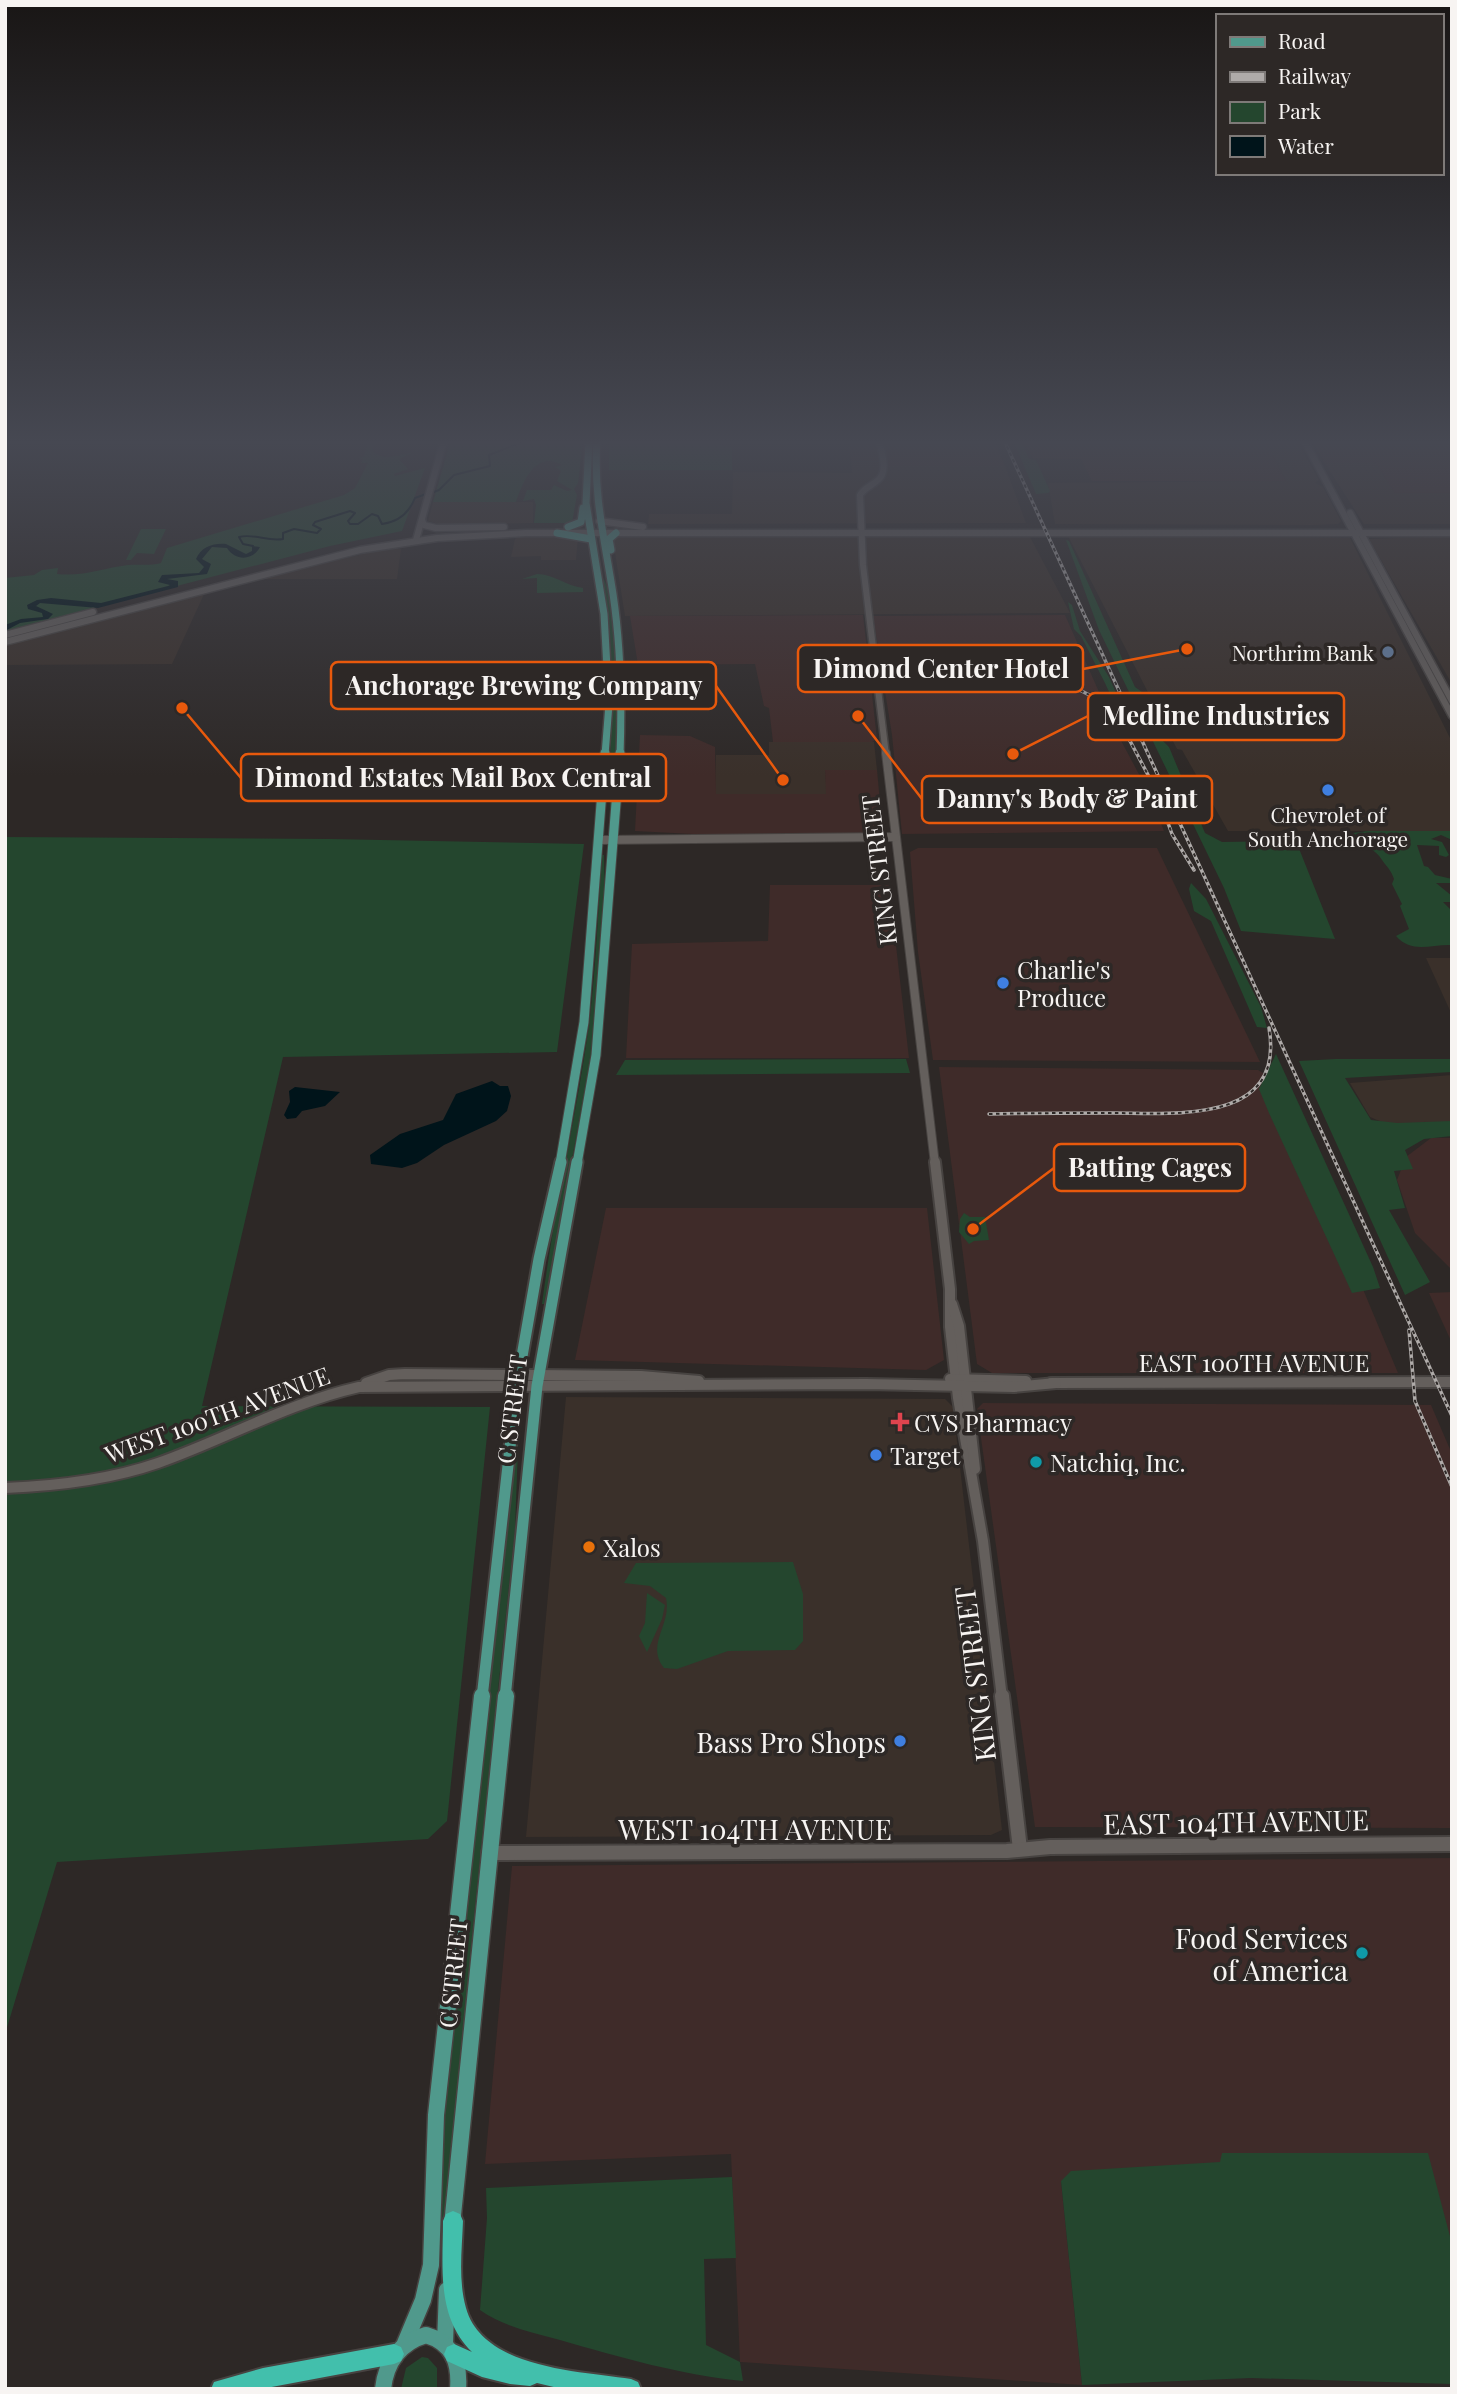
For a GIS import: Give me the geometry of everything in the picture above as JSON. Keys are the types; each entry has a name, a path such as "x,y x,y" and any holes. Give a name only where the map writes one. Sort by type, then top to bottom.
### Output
{"highway":[{"path":"453,2221 456,2311 466,2331 483,2351 504,2364 631,2389"},
{"path":"221,2389 399,2349"},
{"path":"450,2349 482,2370 505,2375 555,2376"}],"main road":[{"path":"5,635 304,556 329,552"},
{"path":"5,642 353,552"},
{"name":"C STREET","path":"383,2389 386,2369 423,2300 434,2245 436,2115 440,2066 518,1380 575,1085 584,1022 608,733 608,664 603,605 593,552"},
{"name":"C STREET","path":"458,2389 458,2366 450,2349 447,2287 538,1380 592,1086 600,1019 622,708 615,605 605,552"},
{"path":"611,552 617,586 615,605"},
{"name":"KING STREET","path":"864,552 867,601 952,1304 950,1322 976,1471 975,1493 1020,1849"},
{"path":"1366,552 1386,596 1452,716"},
{"path":"1368,552 1452,701"},
{"path":"1386,596 1391,598 1406,618"},
{"path":"600,837 895,837"},
{"path":"632,1386 640,1381 670,1377"},
{"name":"WEST 100TH AVENUE","path":"5,1488 85,1483 133,1471 180,1455 298,1404 359,1387 670,1377 708,1384"},
{"name":"WEST 100TH AVENUE","path":"538,1380 632,1386 961,1383"},
{"name":"EAST 100TH AVENUE","path":"961,1383 1014,1387 1056,1383 1452,1382"},
{"name":"EAST 104TH AVENUE","path":"1020,1849 1452,1844"},
{"name":"WEST 104TH AVENUE","path":"489,1853 1020,1849"},
{"path":"399,2349 426,2336 450,2349"}],"shaded area":[{"path":"372,552 401,552 397,579 257,579"},
{"path":"512,552 577,552 576,560 541,560 541,556 511,557"},
{"path":"615,552 1038,552 1070,613 625,616"},
{"path":"1076,552 1357,552 1452,742 1452,831 1228,831 1182,750 1177,749"},
{"path":"1376,552 1452,552 1452,684"},
{"path":"205,592 172,664 5,665 5,645"},
{"path":"863,615 877,739 872,742 773,742 769,708 764,706 755,664 638,665 630,616"},
{"path":"1065,615 1118,735 1149,793 1164,831 902,834 892,735 873,616"},
{"path":"640,735 690,736 715,747 716,794 826,794 825,770 877,770 883,834 712,835 635,831"},
{"path":"769,742 874,742 877,770 825,770 827,794 715,794 716,755 769,755"},
{"path":"918,848 1157,848 1260,1062 933,1060 918,952 910,852"},
{"path":"770,885 889,885 909,1058 626,1058 632,944 768,941"},
{"path":"1426,958 1452,958 1452,1015"},
{"path":"939,1067 1258,1070 1276,1081 1398,1373 992,1373 977,1364"},
{"path":"1452,1075 1452,1125 1394,1127 1370,1117 1350,1083"},
{"path":"1431,1138 1452,1138 1452,1270 1415,1233 1397,1180 1406,1157"},
{"path":"606,1208 927,1208 944,1360 926,1370 575,1360"},
{"path":"1452,1292 1452,1343 1429,1293"},
{"path":"566,1397 945,1399 953,1407 1002,1830 991,1835 526,1837"},
{"path":"983,1403 1431,1405 1452,1454 1452,1828 1035,1827 977,1409"},
{"path":"1452,1858 1452,2283 1061,2181 1082,2385 740,2362 731,2154 485,2164 512,1866"}],"green space":[{"path":"130,552 155,552 154,554 137,553 131,560 126,560"},
{"path":"166,552 308,552 5,631 5,578 34,575 42,570 58,568 57,574 76,574 128,565 161,563"},
{"path":"1070,552 1074,552 1135,687 1142,692 1162,740 1169,747 1205,833 1222,842 1296,841 1335,939 1241,931 1224,888 1099,630"},
{"path":"537,574 583,588 583,592 537,593 537,578 522,579"},
{"path":"602,576 614,617 618,673 614,798 610,818 611,667"},
{"path":"1068,602 1072,605 1080,631 1109,677 1135,736 1129,736 1081,636 1074,629"},
{"path":"1368,831 1452,831 1452,840 1441,835 1431,839 1442,842 1449,855 1446,857 1439,855 1439,846 1417,845 1424,866 1435,875 1452,879 1452,883 1436,883 1452,896 1452,902 1443,902 1452,911 1452,945 1422,947 1402,942 1396,936 1409,929 1400,906 1402,904 1392,884 1392,873 1370,849 1326,845 1322,837"},
{"path":"5,837 584,844 557,1052 283,1057 202,1406 490,1407 447,1821 428,1839 57,1862 5,2034"},
{"path":"602,855 605,906 590,1066 542,1304 589,1025"},
{"path":"1191,883 1206,899 1261,1007 1267,1028 1257,1027 1211,921 1194,911 1189,889"},
{"path":"1276,1054 1373,1267 1380,1288 1352,1293 1269,1113 1259,1089"},
{"path":"906,1059 910,1073 616,1075 625,1060"},
{"path":"1452,1059 1452,1072 1345,1078 1371,1120 1397,1123 1452,1121 1452,1136 1424,1139 1405,1150 1413,1169 1394,1171 1405,1208 1389,1210 1430,1282 1405,1295 1299,1061"},
{"path":"964,1213 970,1217 985,1217 989,1240 969,1244 959,1232 960,1219"},
{"path":"517,1421 515,1529 475,1907 444,2242 440,2242 444,2095"},
{"path":"793,1562 803,1594 803,1641 795,1650 728,1651 677,1669 664,1668 657,1651 666,1617 666,1598 650,1586 624,1583 636,1563"},
{"path":"647,1593 665,1605 662,1619 647,1652 639,1636 645,1623"},
{"path":"1222,2153 1428,2153 1452,2244 1452,2384 1251,2378 1082,2385 1061,2181 1071,2171 1220,2162"},
{"path":"732,2177 736,2258 704,2259 706,2345 740,2362 743,2381 673,2370 605,2353 518,2328 480,2310 487,2218 486,2188"},
{"path":"422,2357 428,2358 437,2368 437,2389 401,2389 406,2368"}],"water":[{"path":"201,552 208,552 202,559 211,564 207,574 167,579 178,581 178,587 98,608 40,603 36,606 53,614 48,619 20,623 5,631 5,625 21,619 43,617 42,613 28,609 27,605 37,600 51,598 101,603 168,586 170,585 158,582 162,575 199,573 204,567 196,559"},
{"path":"230,552 246,554 257,552 244,558"},
{"path":"492,1081 500,1086 508,1086 511,1096 507,1111 496,1121 444,1145 417,1163 402,1168 371,1164 370,1155 400,1134 443,1120 456,1094"},
{"path":"295,1087 340,1092 325,1106 302,1111 296,1118 287,1119 284,1115 290,1102 289,1091"}],"railway":[{"path":"1055,552 1452,1416"},
{"path":"908,673 1030,675 1070,685 1099,700 1120,722 1156,790 1172,834 1194,870"},
{"path":"989,1114 1165,1113 1220,1107 1243,1098 1260,1082 1270,1060 1269,1028"},
{"path":"1409,1330 1415,1401 1452,1487"}],"place":[{"name":"Dimond Center Hotel","path":"1187,649"},
{"name":"Northrim Bank","path":"1388,652"},
{"name":"Dimond Estates Mail Box Central","path":"182,708"},
{"name":"Danny's Body & Paint","path":"858,716"},
{"name":"Medline Industries","path":"1013,754"},
{"name":"Anchorage Brewing Company","path":"783,780"},
{"name":"Chevrolet of South Anchorage","path":"1328,790"},
{"name":"Charlie's Produce","path":"1003,983"},
{"name":"Batting Cages","path":"973,1229"},
{"name":"CVS Pharmacy","path":"900,1422"},
{"name":"Target","path":"876,1455"},
{"name":"Natchiq, Inc.","path":"1036,1462"},
{"name":"Xalos","path":"589,1547"},
{"name":"Bass Pro Shops","path":"900,1741"},
{"name":"Food Services of America","path":"1362,1953"}]}
